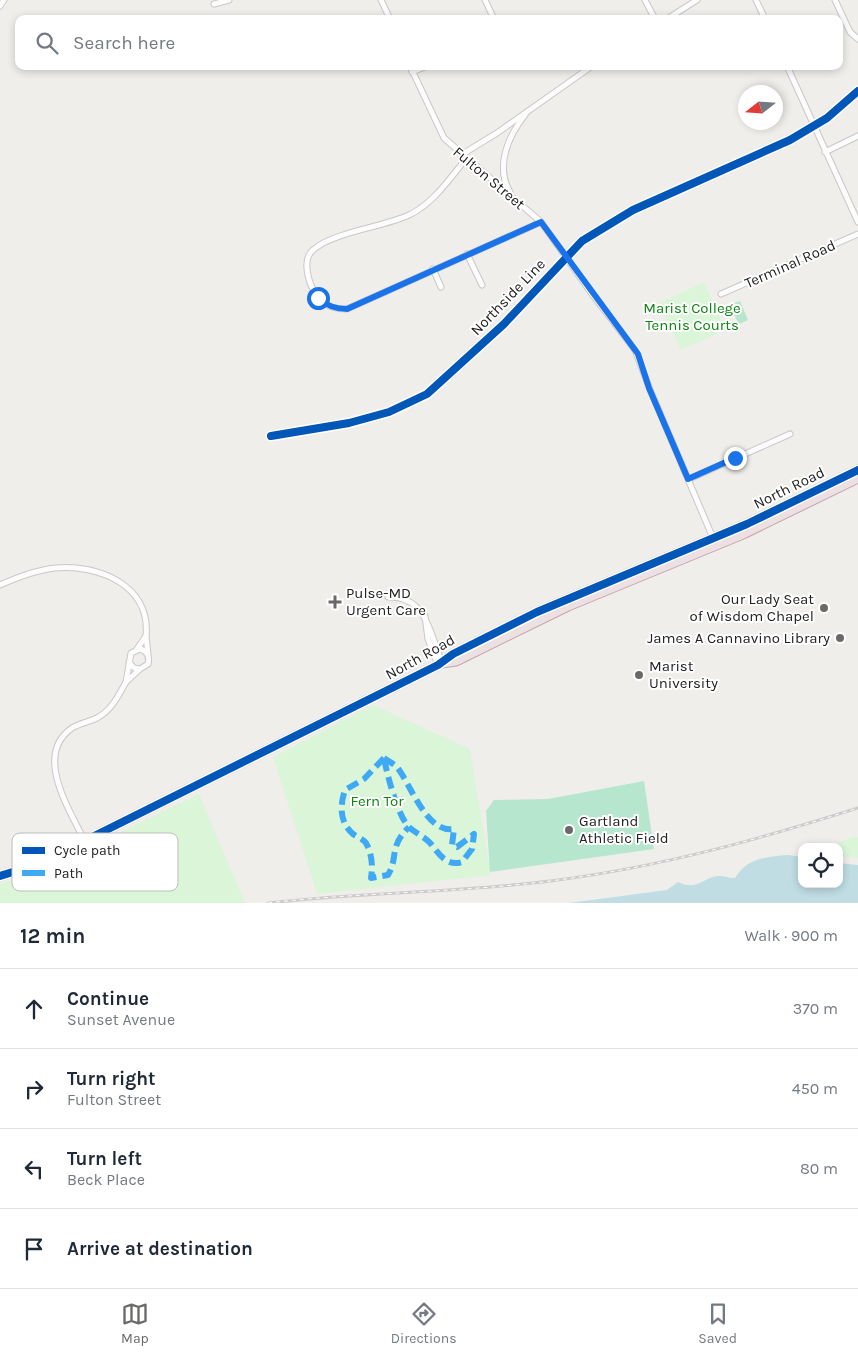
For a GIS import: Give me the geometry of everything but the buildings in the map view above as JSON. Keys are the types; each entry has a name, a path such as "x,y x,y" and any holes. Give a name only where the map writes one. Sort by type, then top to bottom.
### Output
{"highway":[{"name":"North Road","path":"715,542 858,470"},
{"name":"North Road","path":"98,833 440,664 453,654 537,612 715,542 858,478"},
{"name":"North Road","path":"0,876 12,872"}],"street":[{"path":"0,6 4,0"},
{"path":"214,4 229,0"},
{"path":"381,0 388,15"},
{"path":"485,0 492,15"},
{"path":"645,0 653,15"},
{"path":"673,15 697,0"},
{"path":"756,0 763,15"},
{"path":"834,0 842,15"},
{"path":"843,18 850,32 858,38"},
{"name":"Fulton Street","path":"411,70 441,134 461,155 541,222 638,354 649,388 715,542"},
{"path":"461,155 497,133 586,70"},
{"path":"789,70 858,222"},
{"path":"517,200 505,183 504,156 514,131 536,104"},
{"path":"825,152 858,136"},
{"path":"466,159 439,192 422,208 408,216 356,231 324,243 312,250 308,265 310,282 318,298 326,305 338,309 347,309 541,222"},
{"name":"Terminal Road","path":"721,294 858,234"},
{"path":"467,254 482,285"},
{"path":"433,270 441,287"},
{"path":"688,479 790,434"},
{"path":"0,585 25,575 54,568 82,569 106,575 122,582 134,592 143,611 148,664 126,682 106,712 74,727 65,734 56,753 55,771 81,833"},
{"path":"388,597 408,600 425,616 440,664"},
{"path":"126,682 129,656 137,649 146,636"},
{"path":"137,649 143,650 148,654"},
{"path":"129,662 134,668 140,669"}],"green space":[{"name":"Marist College Tennis Courts","path":"704,282 725,330 681,350 659,303"},
{"path":"740,301 748,320 739,324 729,305"},
{"name":"Fern Tor","path":"373,705 470,749 491,875 317,894 273,757"},
{"name":"Gartland Athletic Field","path":"644,781 654,849 490,872 486,811 494,800 548,799"},
{"path":"199,794 245,903 0,903 0,884 12,880 12,891 178,891 178,833 118,833"},
{"path":"852,837 858,837 858,858 843,856 843,843 838,843"}],"water":[{"path":"788,855 798,856 798,888 843,888 843,863 858,865 858,903 569,903 667,890 678,882 691,885 714,877 735,878 745,866 764,858"}],"railway":[{"path":"268,903 515,885 629,869 744,842 858,808"}],"marked path":[{"path":"384,758 397,767 428,816 444,829 454,829 452,845 457,847 474,834 472,849 462,862 452,863 444,859 429,842 406,823 394,795 384,758"},
{"path":"384,758 364,779 345,790 342,802 345,824 353,834 365,842 370,851 372,860 371,878 388,875 398,841 409,827"}],"cycle path":[{"name":"Northside Line","path":"271,436 349,423 389,412 427,394 504,324 582,241 633,210 790,140 827,118 858,91"},
{"path":"100,833 438,665 453,654 537,612 747,524 858,470"},
{"path":"0,876 12,872"}],"place":[{"name":"Pulse-MD Urgent Care","path":"335,602"},
{"name":"Our Lady Seat of Wisdom Chapel","path":"824,608"},
{"name":"James A Cannavino Library","path":"840,638"},
{"name":"Marist University","path":"639,675"},
{"name":"Gartland Athletic Field","path":"569,830"}],"route":[{"path":"318,298 326,305 338,309 347,309 541,222 586,287 638,354 649,388 688,479 735,458"}]}
